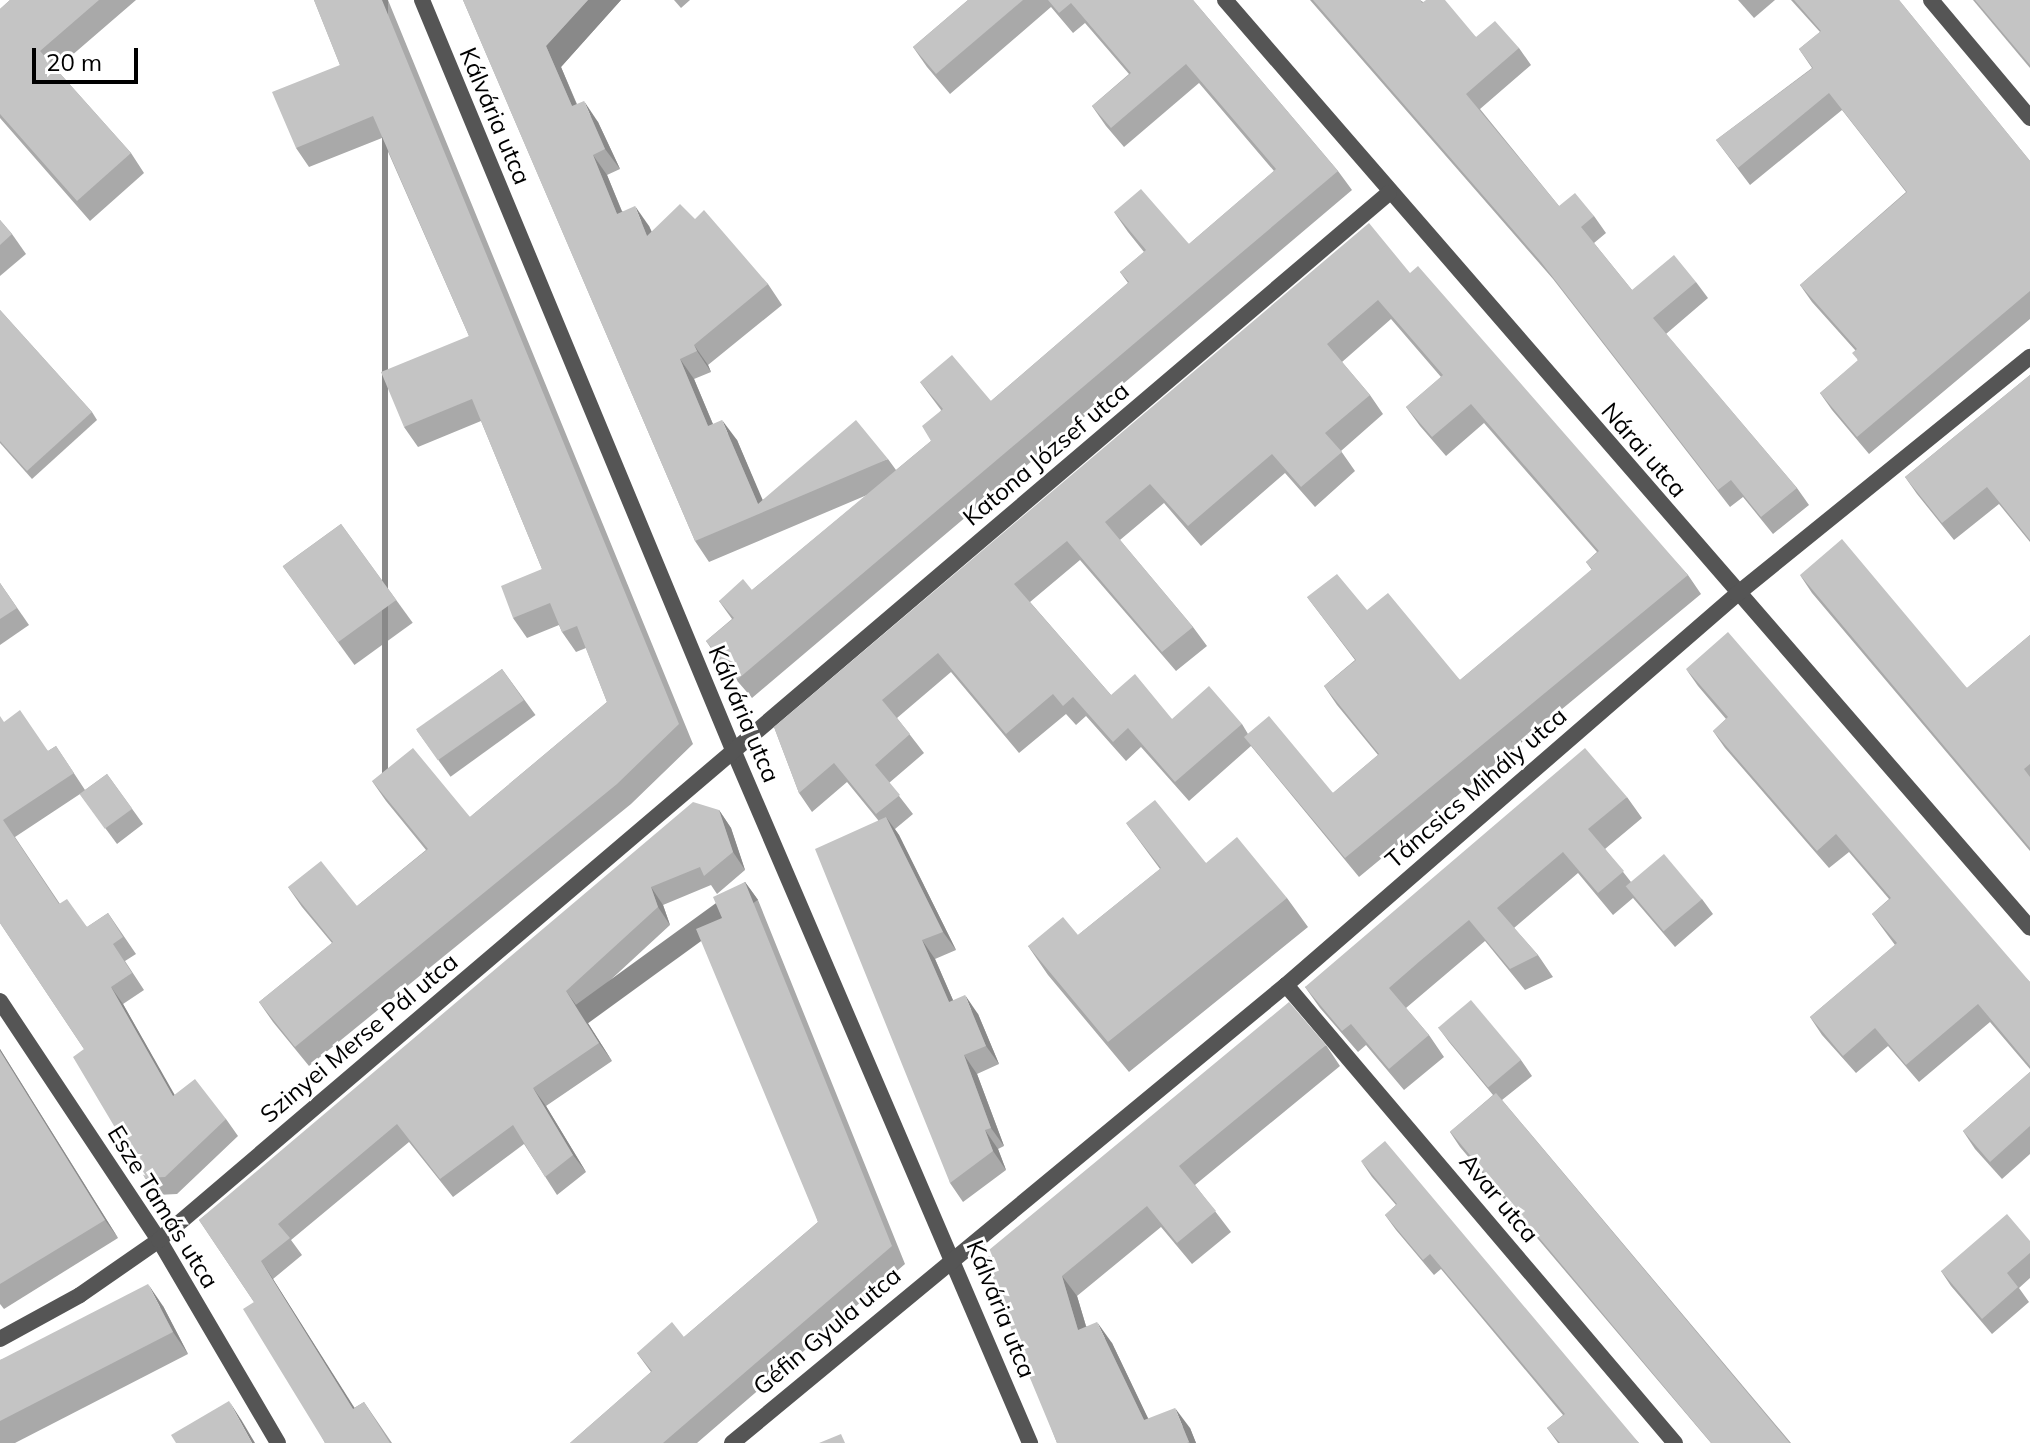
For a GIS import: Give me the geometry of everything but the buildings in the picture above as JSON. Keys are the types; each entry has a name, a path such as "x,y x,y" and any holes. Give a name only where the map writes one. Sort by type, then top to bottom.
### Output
{"street":[{"name":"Kálvária utca","path":"422,0 734,752 953,1255 1030,1443"},
{"name":"Nárai utca","path":"1225,0 1389,193 2030,928"},
{"path":"1931,0 2030,118"},
{"name":"Katona József utca","path":"734,752 1389,193"},
{"name":"Táncsics Mihály utca","path":"953,1255 1286,985 1737,594 2030,357"},
{"name":"Szinyei Merse Pál utca","path":"0,1339 80,1295 159,1240 734,752"},
{"name":"Avar utca","path":"1286,985 1675,1443"},
{"name":"Esze Tamás utca","path":"0,1001 159,1240 278,1443"},
{"name":"Géfin Gyula utca","path":"732,1443 953,1255"}]}
